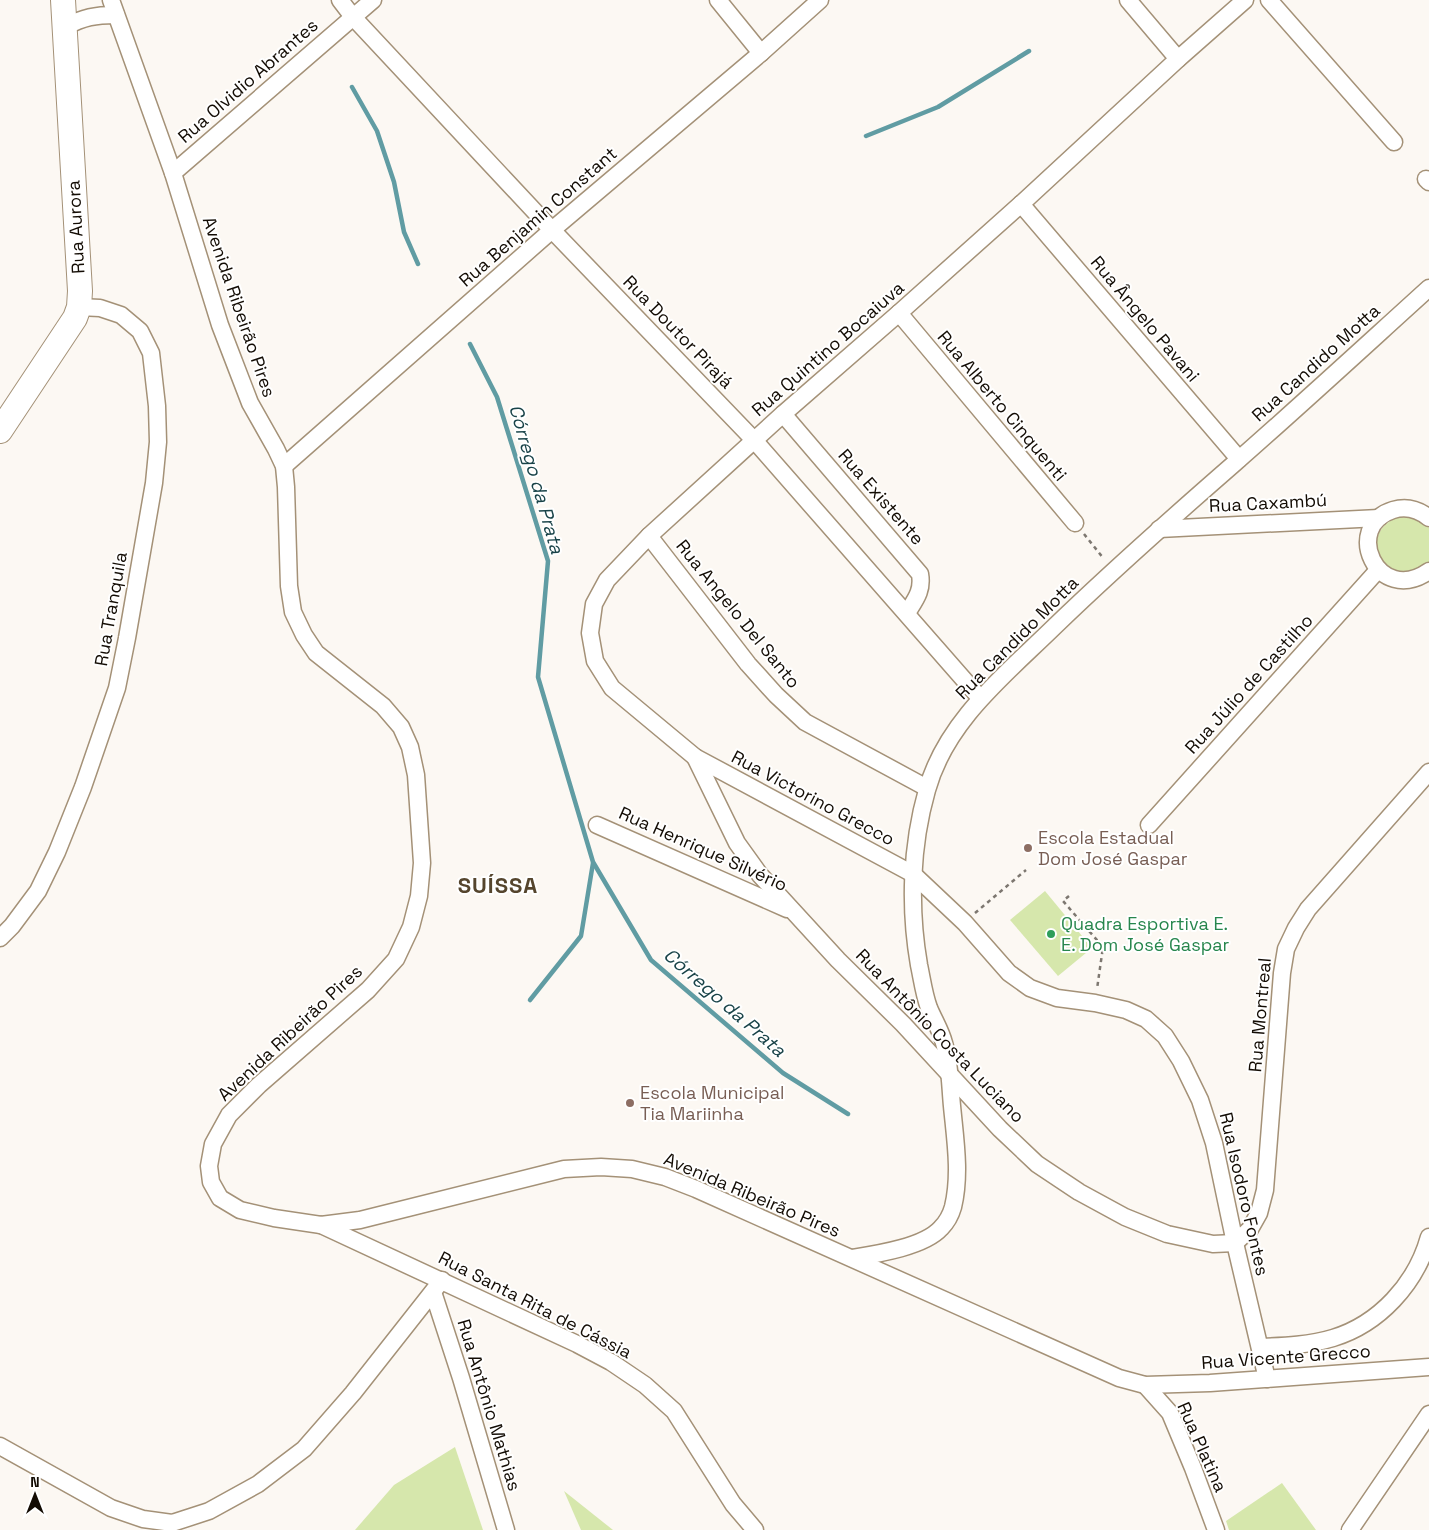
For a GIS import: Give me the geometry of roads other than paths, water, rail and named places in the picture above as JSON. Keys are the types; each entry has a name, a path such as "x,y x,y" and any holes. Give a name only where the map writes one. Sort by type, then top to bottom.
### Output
{"street":[{"name":"Rua Aurora","path":"0,431 75,318 79,307 80,291 63,0"},
{"name":"Rua Doutor Pirajá","path":"340,0 353,17 552,230 754,440 980,698"},
{"name":"Rua Olvidio Abrantes","path":"173,174 373,0"},
{"path":"718,0 761,53"},
{"name":"Rua Benjamin Constant","path":"284,466 552,230 761,53 820,0"},
{"path":"1128,0 1178,59"},
{"name":"Rua Quintino Bocaiuva","path":"695,757 612,688 595,661 590,633 594,604 607,580 649,536 754,440 1021,204 1245,0"},
{"path":"1269,0 1394,142"},
{"path":"65,27 80,19 97,15 113,7"},
{"name":"Avenida Ribeirão Pires","path":"113,7 173,174 220,325 250,403 284,466 289,586 293,612 304,635 316,653 383,706 401,727 410,748 416,775 422,863 419,896 411,928 396,959 368,990 259,1085 229,1115 213,1144 209,1166 211,1182 220,1198 240,1210 274,1218 321,1225 360,1220 564,1169 600,1167 632,1169 665,1177 852,1258 1119,1378 1145,1385"},
{"name":"Rua Ângelo Pavani","path":"1021,204 1239,459"},
{"name":"Rua Candido Motta","path":"852,1258 894,1250 924,1239 939,1231 947,1221 953,1208 956,1170 949,1074 944,1042 928,1004 919,964 914,923 914,874 918,828 927,788 949,738 980,698 1113,570 1429,288"},
{"name":"Rua Tranquila","path":"0,938 12,926 38,891 57,852 83,787 117,688 128,638 154,483 158,442 157,406 151,353 140,331 121,315 100,308 79,307"},
{"name":"Rua Alberto Cinquenti","path":"899,313 1074,523"},
{"name":"Rua Existente","path":"783,414 920,574 922,583 920,592 906,613"},
{"path":"1429,518 1421,512 1410,508 1399,508 1378,518 1368,538 1370,555 1378,570 1388,576 1398,580 1410,580 1429,571"},
{"name":"Rua Caxambú","path":"1159,529 1378,518"},
{"name":"Rua Angelo Del Santo","path":"649,536 748,664 776,695 805,722 927,788"},
{"name":"Rua Júlio de Castilho","path":"1149,825 1378,570"},
{"name":"Rua Victorino Grecco","path":"695,757 914,874"},
{"name":"Rua Antônio Costa Luciano","path":"695,757 737,843 760,875 1000,1129 1037,1164 1080,1192 1125,1217 1167,1234 1214,1244 1234,1243"},
{"name":"Rua Montreal","path":"1234,1243 1250,1229 1259,1213 1265,1190 1282,973 1286,949 1296,928 1308,910 1429,772"},
{"name":"Rua Henrique Silvério","path":"597,825 792,910"},
{"name":"Rua Isodoro Fontes","path":"914,874 965,923 1009,974 1030,988 1057,998 1095,1003 1126,1010 1146,1019 1165,1036 1181,1061 1200,1100 1214,1143 1234,1243 1267,1379"},
{"name":"Rua Santa Rita de Cássia","path":"321,1225 438,1286 577,1344 611,1362 645,1385 674,1411 733,1504 755,1530"},
{"path":"1260,1348 1295,1345 1332,1338 1361,1327 1388,1306 1410,1280 1429,1237"},
{"path":"0,1446 111,1508 143,1519 174,1526 209,1511 258,1484 304,1449 353,1393 438,1286"},
{"name":"Rua Antônio Mathias","path":"438,1286 461,1378 506,1530"},
{"name":"Rua Vicente Grecco","path":"1145,1385 1267,1379 1429,1367"},
{"name":"Rua Platina","path":"1145,1385 1170,1413 1216,1530"},
{"path":"1350,1530 1429,1414"}],"waterway":[{"path":"866,136 938,107 1029,51"},
{"name":"Córrego da Prata","path":"352,87 377,131 394,182 404,232 418,264"},
{"name":"Córrego da Prata","path":"470,344 497,397 548,561 538,677 593,862 651,960 783,1073 848,1114"},
{"name":"Córrego da Prata","path":"530,1000 581,936 593,863"}],"place":[{"name":"Escola Estadual Dom José Gaspar","path":"1028,848"},
{"name":"Quadra Esportiva E. E. Dom José Gaspar","path":"1051,934"},
{"name":"Escola Municipal Tia Mariinha","path":"630,1103"}],"district":[{"name":"SUÍSSA","path":"498,885"}]}
